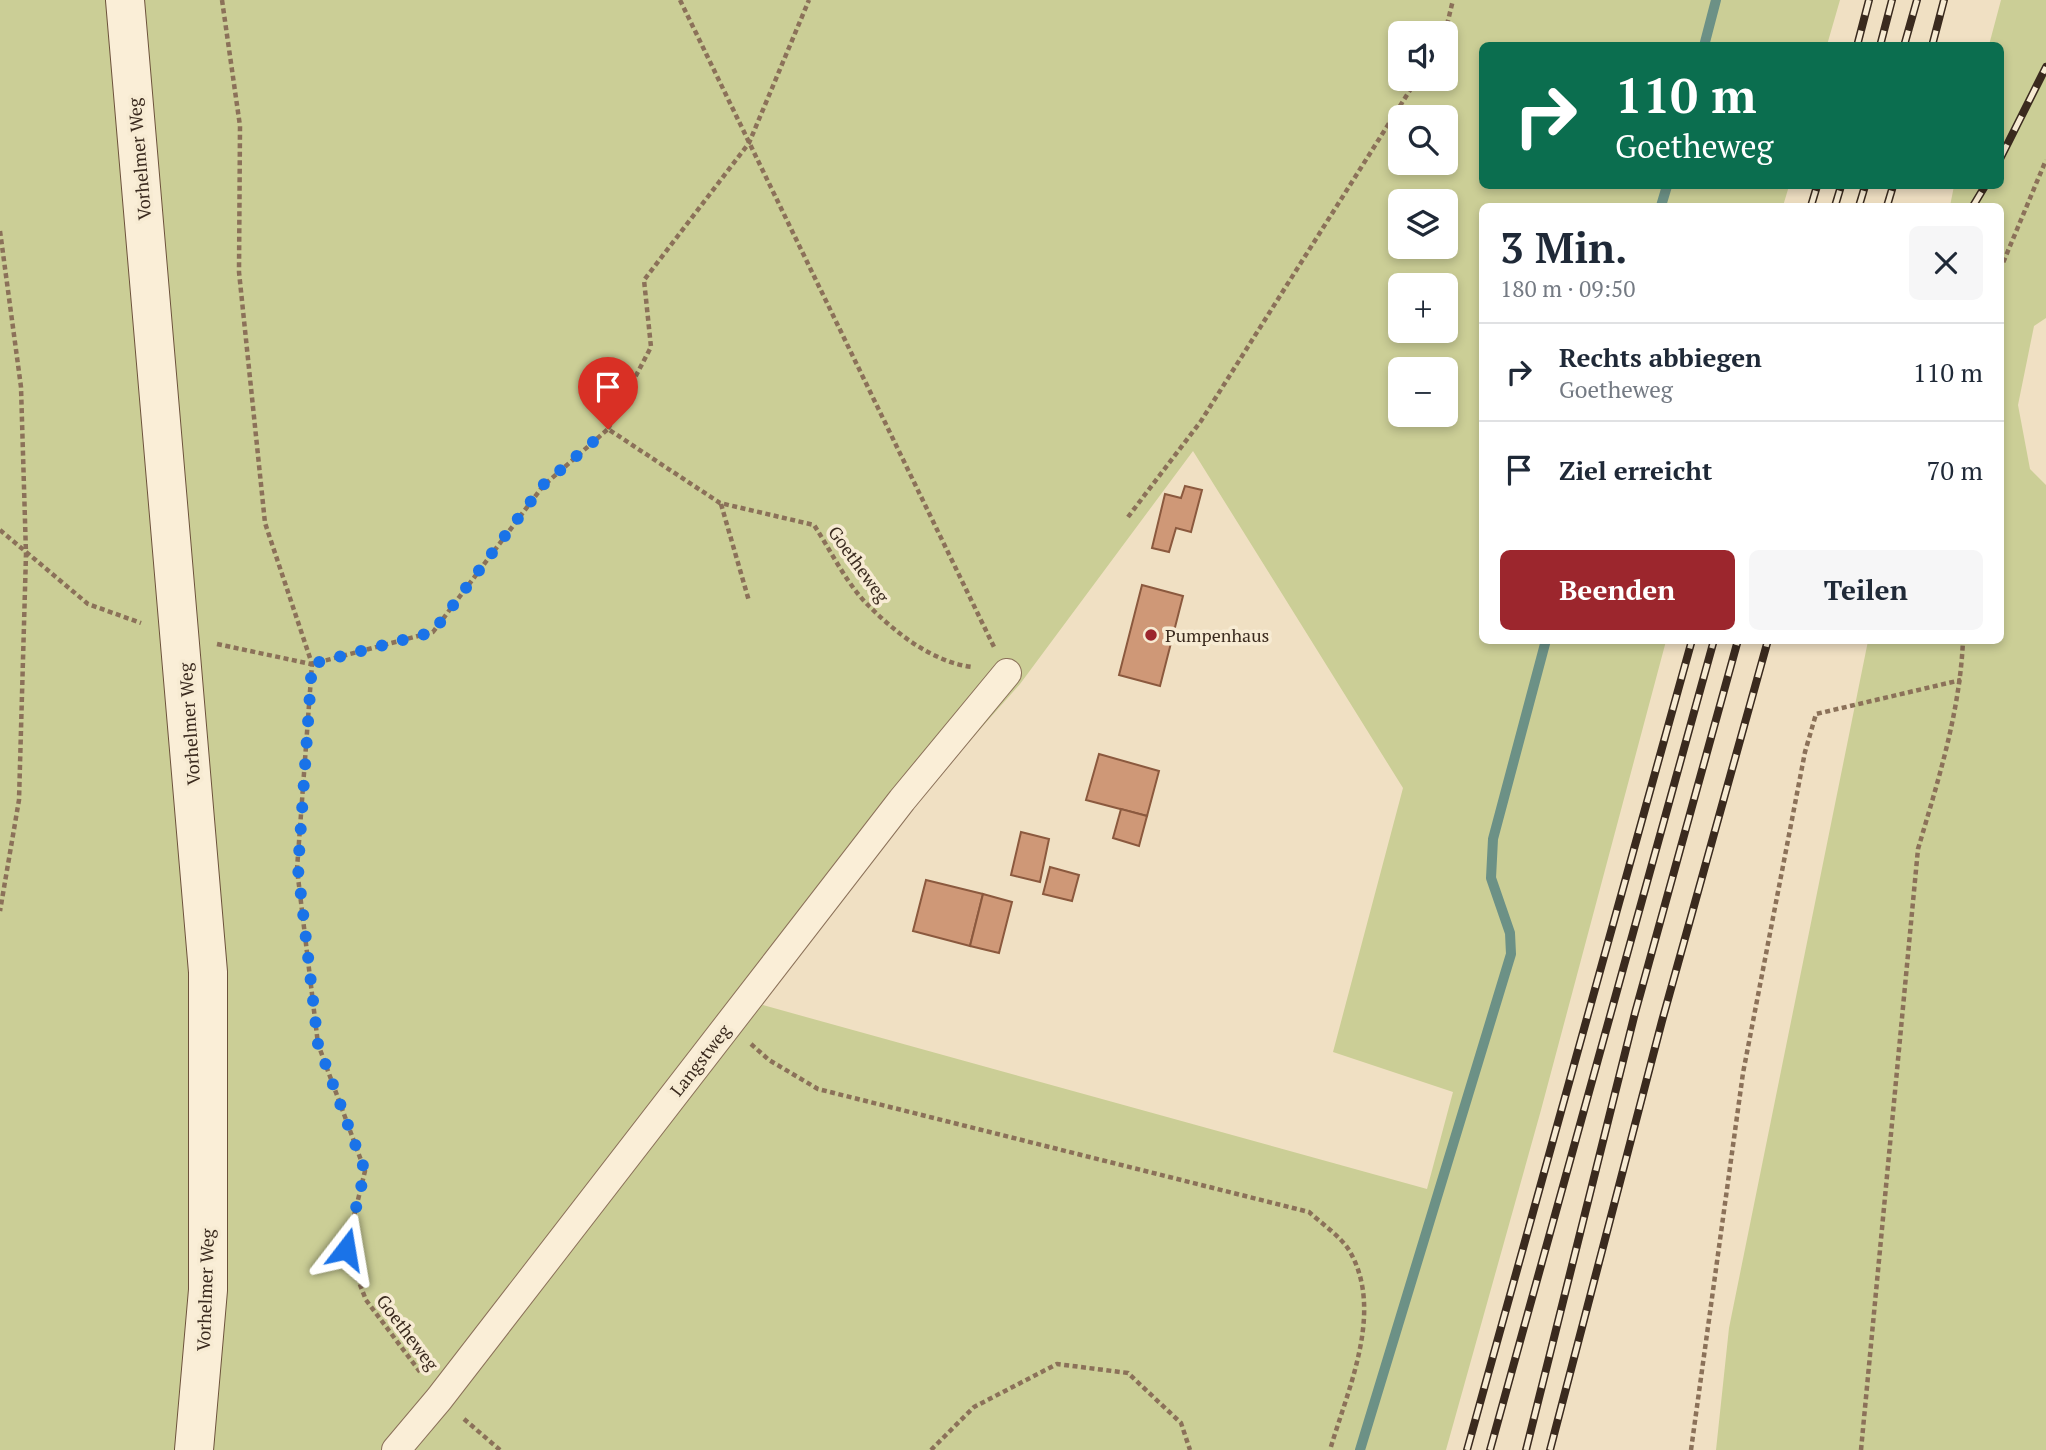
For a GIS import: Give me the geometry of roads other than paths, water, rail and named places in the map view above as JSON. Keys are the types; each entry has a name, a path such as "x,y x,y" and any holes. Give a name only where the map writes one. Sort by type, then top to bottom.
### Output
{"street":[{"name":"Vorhelmer Weg","path":"125,0 182,636 208,972 208,1290 194,1450"},
{"name":"Langstweg","path":"396,1450 902,800 1007,673"}],"waterway":[{"path":"1705,42 1716,0"},
{"path":"1662,203 1666,189"},
{"path":"1360,1450 1511,954 1510,933 1491,878 1493,839 1545,644"}],"railway":[{"path":"1858,42 1869,0"},
{"path":"1881,42 1892,0"},
{"path":"1905,42 1917,0"},
{"path":"1933,42 1944,0"},
{"path":"2004,151 2046,67"},
{"path":"1812,203 1816,189"},
{"path":"1836,203 1840,189"},
{"path":"1860,203 1864,189"},
{"path":"1888,203 1892,189"},
{"path":"1975,203 1983,189"},
{"path":"1467,1450 1691,644"},
{"path":"1490,1450 1713,644"},
{"path":"1526,1450 1635,1013 1737,644"},
{"path":"1550,1450 1662,1021 1767,644"}],"place":[{"name":"Pumpenhaus","path":"1151,635"}]}
